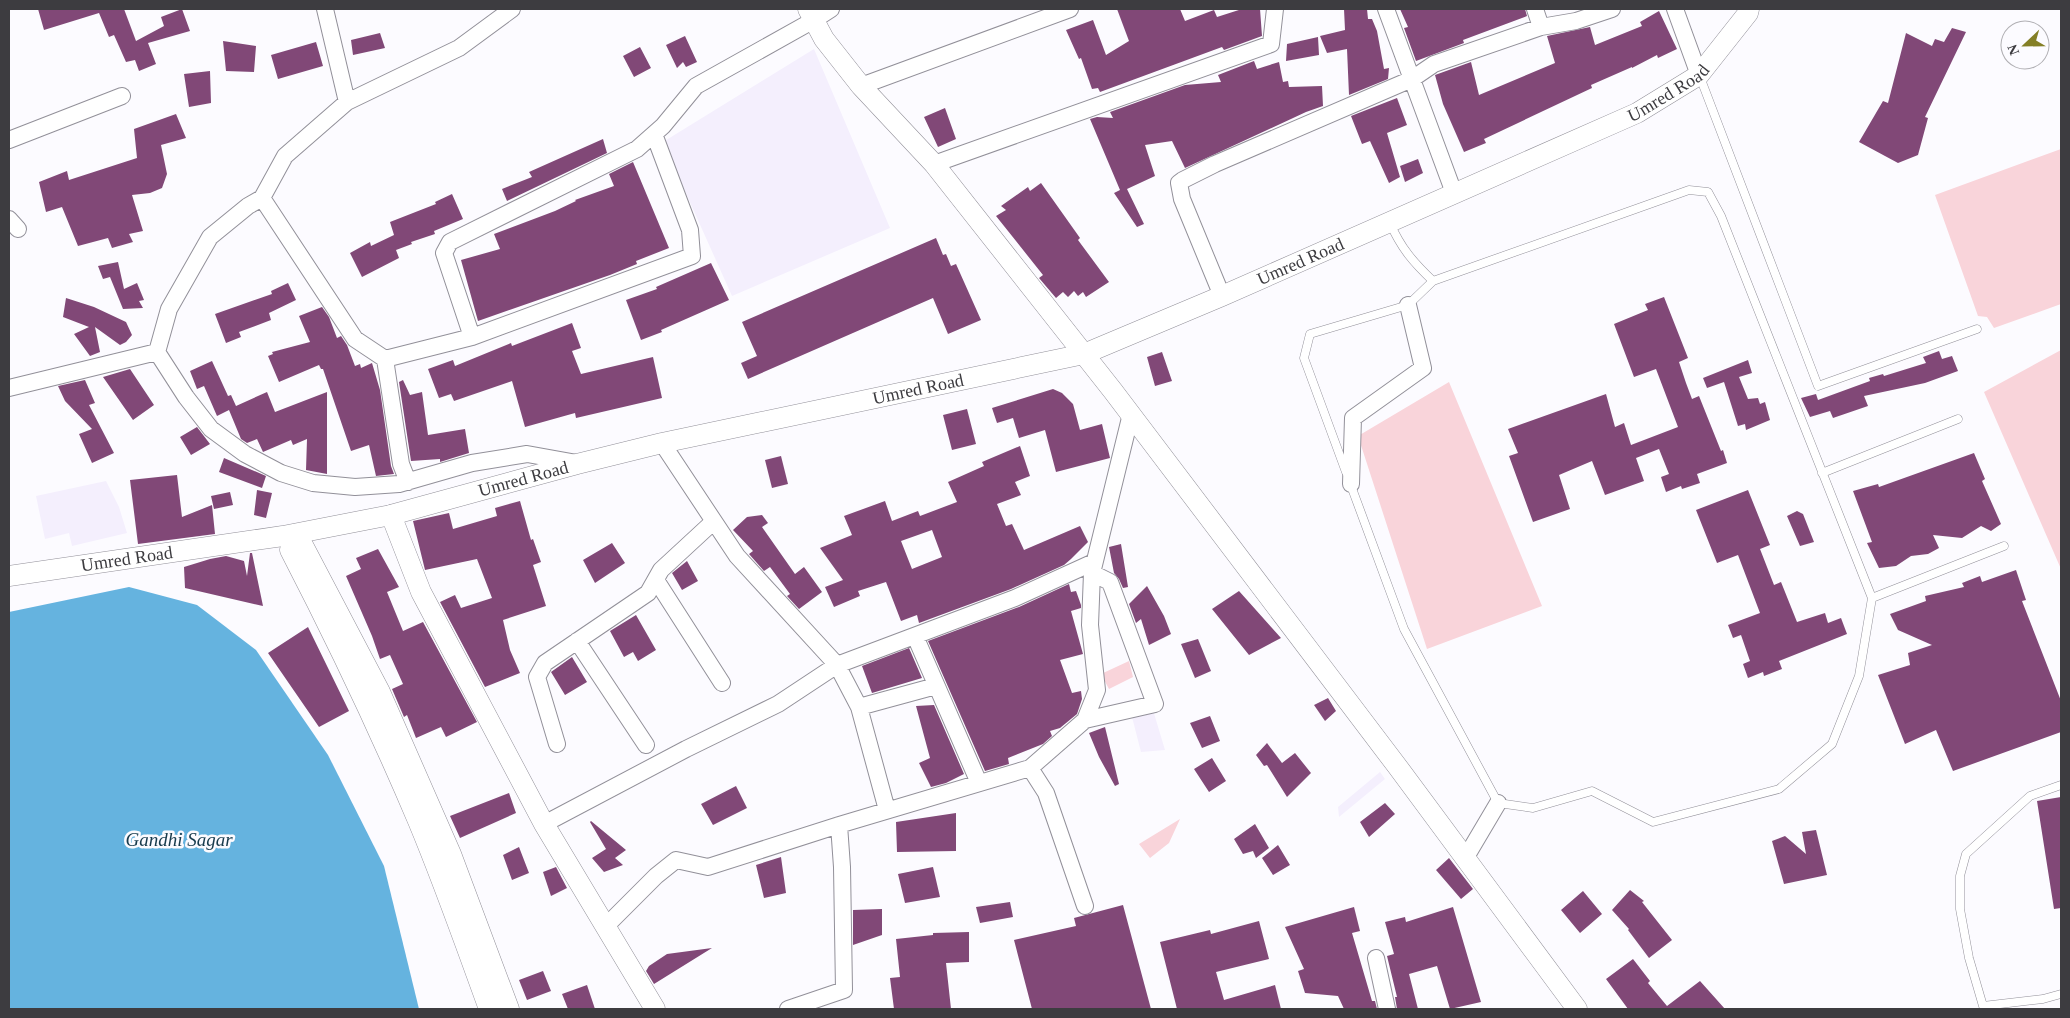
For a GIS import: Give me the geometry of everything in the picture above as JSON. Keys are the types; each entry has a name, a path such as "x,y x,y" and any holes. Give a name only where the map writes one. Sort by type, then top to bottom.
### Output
{"street":[{"path":"325,9 347,102"},
{"path":"512,9 459,48 347,102 286,156 262,198 248,206 210,237 169,309 157,352 186,397 211,430 245,454 282,473 313,483 355,487 399,484 472,463 527,454 577,464"},
{"path":"472,337 444,253 450,242 637,149 663,126 696,86 811,14 831,9"},
{"path":"861,86 1066,9"},
{"path":"934,164 1271,44 1275,9"},
{"path":"1386,9 1454,193"},
{"path":"1535,9 1540,26"},
{"path":"1222,296 1182,199 1180,183 1215,164 1412,79 1434,64 1540,26 1576,21 1612,9"},
{"path":"1675,9 1699,75"},
{"name":"Umred Road","path":"9,576 290,535 391,515 577,464 662,443 1084,354 1222,296 1637,113 1699,75 1748,13 1749,9"},
{"path":"811,14 824,40 861,86 934,164 1131,414 1397,766 1577,1009"},
{"path":"9,140 122,96"},
{"path":"385,359 472,337 692,256 690,230 654,134"},
{"path":"262,198 355,339 385,359 401,464 408,482"},
{"path":"1350,484 1352,418 1423,368 1408,305"},
{"path":"9,388 157,352"},
{"path":"606,926 656,876 676,860 708,868 887,810 1030,768 1085,720 1097,690 1090,625 1093,568 1131,414"},
{"path":"662,443 737,556 837,665 859,707 887,810"},
{"path":"391,515 421,592 544,824 655,1009"},
{"path":"558,744 537,677 545,663 648,593 661,570 714,522"},
{"path":"290,535 418,821 489,1009"},
{"path":"290,535 380,692 451,854 509,1009"},
{"path":"544,824 686,749 778,704 837,665 1093,568"},
{"path":"1085,720 1155,704 1110,582 1093,568"},
{"path":"656,580 722,683"},
{"path":"915,636 979,783"},
{"path":"578,641 646,745"},
{"path":"859,707 936,686"},
{"path":"1030,768 1046,793 1085,906"},
{"path":"1469,852 1498,803"},
{"path":"788,1009 844,990 842,867 839,825"},
{"path":"1376,958 1387,1009"}],"lane":[{"path":"1699,75 1818,386 1977,329"},
{"path":"1689,190 1708,192 1724,226 1872,598 1859,676 1832,744 1779,789 1653,822 1592,790 1533,808 1498,803 1404,630 1304,358 1310,334 1408,305 1433,281 1689,190"},
{"path":"1390,222 1400,244 1415,264 1433,281"},
{"path":"1822,473 1958,419"},
{"path":"1872,598 2004,546"},
{"path":"2061,785 2030,796 1966,854 1960,876 1960,909 1969,958 1983,1006 2043,999 2061,994"}],"shaded area":[{"path":"814,49 890,228 732,296 663,142"},
{"path":"2061,149 2061,304 1994,328 1987,317 1978,316 1935,195"},
{"path":"2061,350 2061,569 1984,392"},
{"path":"1449,382 1542,606 1427,649 1358,436"},
{"path":"106,481 119,507 127,533 72,546 69,533 45,539 36,496"},
{"path":"1129,661 1133,677 1109,689 1101,674"},
{"path":"1153,710 1165,750 1141,752 1132,717"},
{"path":"1380,772 1385,779 1339,817 1338,807"},
{"path":"1180,819 1169,843 1150,858 1139,844"}],"water":[{"name":"Gandhi Sagar","path":"129,587 197,605 256,650 328,755 384,866 419,1009 9,1009 9,612"}],"building":[{"path":"38,9 124,9 136,41 164,26 161,17 182,9 190,31 148,43 156,64 139,71 135,60 126,62 114,35 109,37 99,13 44,30"},
{"path":"1117,9 1180,9 1185,21 1214,10 1217,17 1242,9 1260,9 1262,36 1224,50 1222,47 1100,92 1098,88 1092,89 1081,58 1079,59 1066,30 1093,20 1106,55 1129,41"},
{"path":"1344,9 1367,9 1368,19 1372,19 1377,31 1384,69 1389,68 1388,79 1349,95 1347,49 1327,53 1320,36 1345,30"},
{"path":"1400,9 1525,9 1527,16 1463,40 1464,43 1416,61 1404,28 1408,27"},
{"path":"1659,11 1677,49 1658,58 1657,55 1591,85 1592,88 1484,139 1486,143 1464,152 1443,104 1435,75 1471,62 1479,95 1555,63 1547,36 1590,27 1595,45 1642,26 1640,22"},
{"path":"1952,28 1966,32 1925,117 1928,118 1918,155 1898,163 1859,142 1883,101 1888,103 1906,33 1932,46 1935,39 1944,42"},
{"path":"380,33 385,48 353,55 351,40"},
{"path":"685,36 697,62 686,67 683,62 677,68 666,45"},
{"path":"1318,37 1319,55 1286,61 1287,44"},
{"path":"223,41 256,46 254,72 226,71"},
{"path":"316,42 323,66 278,79 271,55"},
{"path":"640,47 651,68 634,77 623,56"},
{"path":"1254,61 1257,69 1279,62 1283,82 1288,81 1289,87 1322,86 1323,106 1185,168 1172,141 1145,145 1155,176 1127,189 1144,224 1137,227 1114,193 1120,190 1090,119 1097,117 1113,118 1110,112 1185,85 1221,82 1218,75"},
{"path":"210,71 211,103 189,107 184,74"},
{"path":"1397,98 1407,125 1387,133 1400,177 1389,183 1370,141 1362,144 1351,116"},
{"path":"945,108 956,139 938,147 924,117"},
{"path":"176,114 186,138 161,145 167,174 162,188 150,193 132,195 143,231 129,234 133,242 112,248 108,238 78,246 62,207 46,212 39,182 67,171 69,180 137,158 134,129"},
{"path":"603,139 607,153 507,201 502,189 532,177 529,172"},
{"path":"1418,159 1423,173 1405,182 1400,166"},
{"path":"633,162 669,248 636,261 637,264 610,275 478,321 461,260 500,249 494,234 614,186 609,174"},
{"path":"1041,183 1080,238 1078,240 1109,282 1086,297 1083,292 1078,296 1074,291 1068,297 1063,292 1056,298 1039,278 1043,275 996,216 1006,210 1001,206 1028,187 1030,191"},
{"path":"452,194 463,219 434,231 435,234 411,242 412,244 396,250 399,258 362,277 350,253 370,242 371,246 394,235 390,222 436,204 435,202"},
{"path":"936,238 943,255 946,254 951,266 956,264 981,320 948,334 933,298 748,379 741,363 757,356 742,322"},
{"path":"118,262 124,289 137,283 144,300 139,301 143,308 123,309 110,277 103,279 98,266"},
{"path":"711,263 729,300 641,340 626,300 657,289 656,287"},
{"path":"288,283 296,300 269,313 271,320 239,332 241,337 226,343 215,314 272,294 271,291"},
{"path":"1664,297 1688,358 1679,362 1692,399 1699,396 1727,463 1697,474 1700,483 1682,489 1681,486 1666,492 1661,477 1669,474 1659,449 1636,458 1644,481 1605,495 1592,461 1559,475 1570,509 1533,522 1509,456 1518,453 1508,429 1606,394 1615,427 1624,423 1631,445 1678,427 1656,369 1634,377 1614,324 1648,310 1645,304"},
{"path":"66,298 94,307 126,322 132,335 126,342 120,345 95,327 100,352 90,356 74,334 89,327 63,317"},
{"path":"322,307 329,317 337,338 341,336 347,345 355,366 360,364 361,368 372,363 380,390 391,466 394,474 376,476 369,445 351,451 323,369 319,365 279,382 268,356 273,354 272,352 310,342 299,316"},
{"path":"572,323 581,348 572,351 581,374 653,357 662,398 576,418 575,413 525,427 512,381 454,401 451,394 439,398 428,369 453,360 455,366 511,343 512,346"},
{"path":"1939,351 1942,359 1952,356 1958,371 1925,383 1864,396 1868,406 1833,418 1830,411 1810,417 1801,398 1816,394 1818,400 1870,381 1869,378 1883,374 1884,376 1926,363 1923,357"},
{"path":"1162,352 1172,381 1155,386 1147,357"},
{"path":"1748,360 1752,373 1739,377 1748,399 1758,398 1760,404 1765,402 1770,420 1746,430 1745,424 1738,426 1724,382 1707,388 1703,378"},
{"path":"212,361 228,396 231,395 236,406 267,392 275,412 327,392 327,474 306,470 307,439 293,445 291,440 263,452 257,439 247,443 241,439 229,410 217,416 204,386 197,389 190,371"},
{"path":"130,369 154,405 133,420 103,377"},
{"path":"85,380 95,403 89,405 114,453 92,463 79,434 92,429 65,401 58,386"},
{"path":"403,380 410,395 422,392 428,435 465,429 469,453 440,462 440,459 411,461 399,382"},
{"path":"1053,389 1062,393 1073,404 1080,430 1102,424 1110,458 1056,472 1045,430 1019,438 1013,418 997,423 992,408"},
{"path":"967,409 976,444 952,450 943,415"},
{"path":"197,427 210,444 191,455 180,437"},
{"path":"1020,446 1030,476 1015,482 1021,495 997,504 1006,526 1012,524 1024,550 1080,526 1088,542 1064,565 1011,589 919,623 917,615 901,621 886,582 858,591 860,596 834,607 825,587 843,580 820,548 852,535 844,516 885,501 892,521 918,511 920,516 957,502 948,482 984,466 982,462","holes":["932,530 942,557 912,569 901,541"]},
{"path":"1974,453 1985,479 1982,481 2001,524 1991,531 1981,526 1962,538 1933,535 1939,548 1928,554 1911,556 1896,566 1879,568 1867,543 1872,542 1853,491 1878,484 1879,487"},
{"path":"781,456 788,484 772,488 765,460"},
{"path":"224,458 266,476 262,488 219,472"},
{"path":"177,475 182,517 212,505 215,534 138,544 130,480"},
{"path":"257,490 272,493 266,518 254,515"},
{"path":"1748,490 1770,545 1760,549 1774,585 1781,582 1797,622 1825,613 1828,623 1841,618 1847,634 1779,661 1782,669 1764,676 1763,672 1748,678 1743,664 1750,661 1741,635 1733,638 1728,625 1760,613 1738,555 1717,563 1696,510"},
{"path":"230,492 233,505 214,509 211,496"},
{"path":"520,501 531,540 533,539 541,562 533,565 546,606 503,620 510,650 520,673 485,687 440,602 455,595 461,608 492,598 477,559 425,570 413,521 449,513 453,529 497,516 495,508"},
{"path":"1797,511 1803,514 1814,542 1800,546 1787,516"},
{"path":"762,515 768,523 762,527 795,574 804,567 822,592 799,609 787,596 790,594 770,567 764,571 749,554 753,551 733,530 747,517"},
{"path":"612,543 625,563 595,583 583,560"},
{"path":"1121,544 1128,587 1123,588 1114,573 1109,547"},
{"path":"378,549 399,587 387,592 403,631 423,622 477,722 446,737 441,727 416,738 407,715 404,717 392,689 403,684 390,655 380,659 346,576 361,569 356,558"},
{"path":"250,553 252,553 263,606 185,588 184,567 226,556 244,561 247,576"},
{"path":"687,561 698,581 682,590 672,573"},
{"path":"2016,570 2026,600 2022,601 2061,701 2061,732 1953,771 1936,730 1905,744 1878,675 1910,665 1908,653 1932,645 1898,630 1890,614 1926,601 1925,596 1964,587 1962,583 1980,576 1982,582"},
{"path":"1069,584 1071,592 1076,591 1081,605 1081,608 1071,611 1083,654 1060,660 1072,693 1081,691 1082,699 1077,714 1060,728 1050,731 1052,736 1043,744 1008,758 1009,764 985,771 928,641 1019,607"},
{"path":"1147,586 1164,616 1171,634 1149,645 1141,619 1136,623 1129,604"},
{"path":"1239,591 1281,638 1249,655 1212,609"},
{"path":"636,615 656,650 638,661 633,652 624,657 610,631"},
{"path":"308,627 349,711 319,727 268,653"},
{"path":"1198,639 1211,671 1195,678 1181,644"},
{"path":"909,648 922,678 872,693 862,666"},
{"path":"572,657 587,682 565,695 551,672"},
{"path":"1328,698 1336,711 1325,721 1314,705"},
{"path":"934,705 964,774 946,783 931,787 919,763 930,758 916,706"},
{"path":"1210,716 1220,741 1202,748 1190,723"},
{"path":"1105,727 1119,784 1115,786 1099,757 1089,733"},
{"path":"1267,743 1282,763 1295,753 1311,773 1287,797 1267,765 1264,766 1256,755"},
{"path":"1212,758 1226,781 1209,792 1194,769"},
{"path":"736,786 747,808 713,825 701,804"},
{"path":"509,793 516,813 460,838 450,816"},
{"path":"2061,797 2061,908 2054,909 2037,801"},
{"path":"1385,803 1395,814 1369,837 1360,822"},
{"path":"956,813 956,851 897,852 896,822"},
{"path":"591,821 626,850 615,858 623,865 604,872 592,858 606,849"},
{"path":"1255,824 1269,848 1256,858 1253,851 1243,854 1234,839"},
{"path":"1816,830 1827,875 1784,884 1772,841 1785,836 1806,854 1802,832"},
{"path":"1278,845 1290,865 1273,875 1262,858"},
{"path":"519,847 529,873 512,880 503,855"},
{"path":"781,857 786,893 764,898 756,865"},
{"path":"1449,858 1473,889 1461,899 1436,870"},
{"path":"556,867 567,888 551,896 543,872"},
{"path":"933,867 940,897 905,903 898,874"},
{"path":"1630,890 1644,901 1642,902 1672,940 1649,958 1629,929 1612,910"},
{"path":"1583,891 1602,914 1580,933 1561,910"},
{"path":"1010,902 1013,917 980,923 976,907"},
{"path":"1123,905 1151,1009 1032,1009 1014,940 1076,926 1074,918"},
{"path":"1354,907 1360,931 1352,933 1372,1001 1375,1001 1377,1009 1344,1009 1338,996 1305,993 1298,971 1304,969 1285,927"},
{"path":"1453,907 1481,1002 1450,1009 1437,966 1409,974 1418,1009 1397,1009 1395,997 1397,997 1387,956 1394,954 1385,922 1405,917 1406,922"},
{"path":"882,909 882,935 853,945 853,910"},
{"path":"1259,921 1269,959 1216,972 1224,1000 1275,985 1281,1009 1177,1009 1160,942 1210,930 1211,934"},
{"path":"969,932 969,962 946,963 951,1009 894,1009 890,978 900,977 896,939 933,935 933,933"},
{"path":"712,948 654,984 646,971 649,966 667,954"},
{"path":"1633,959 1650,981 1648,983 1667,1006 1700,981 1725,1009 1628,1009 1606,979"},
{"path":"543,971 551,991 527,1000 519,980"},
{"path":"587,985 595,1009 568,1009 562,994"}]}
